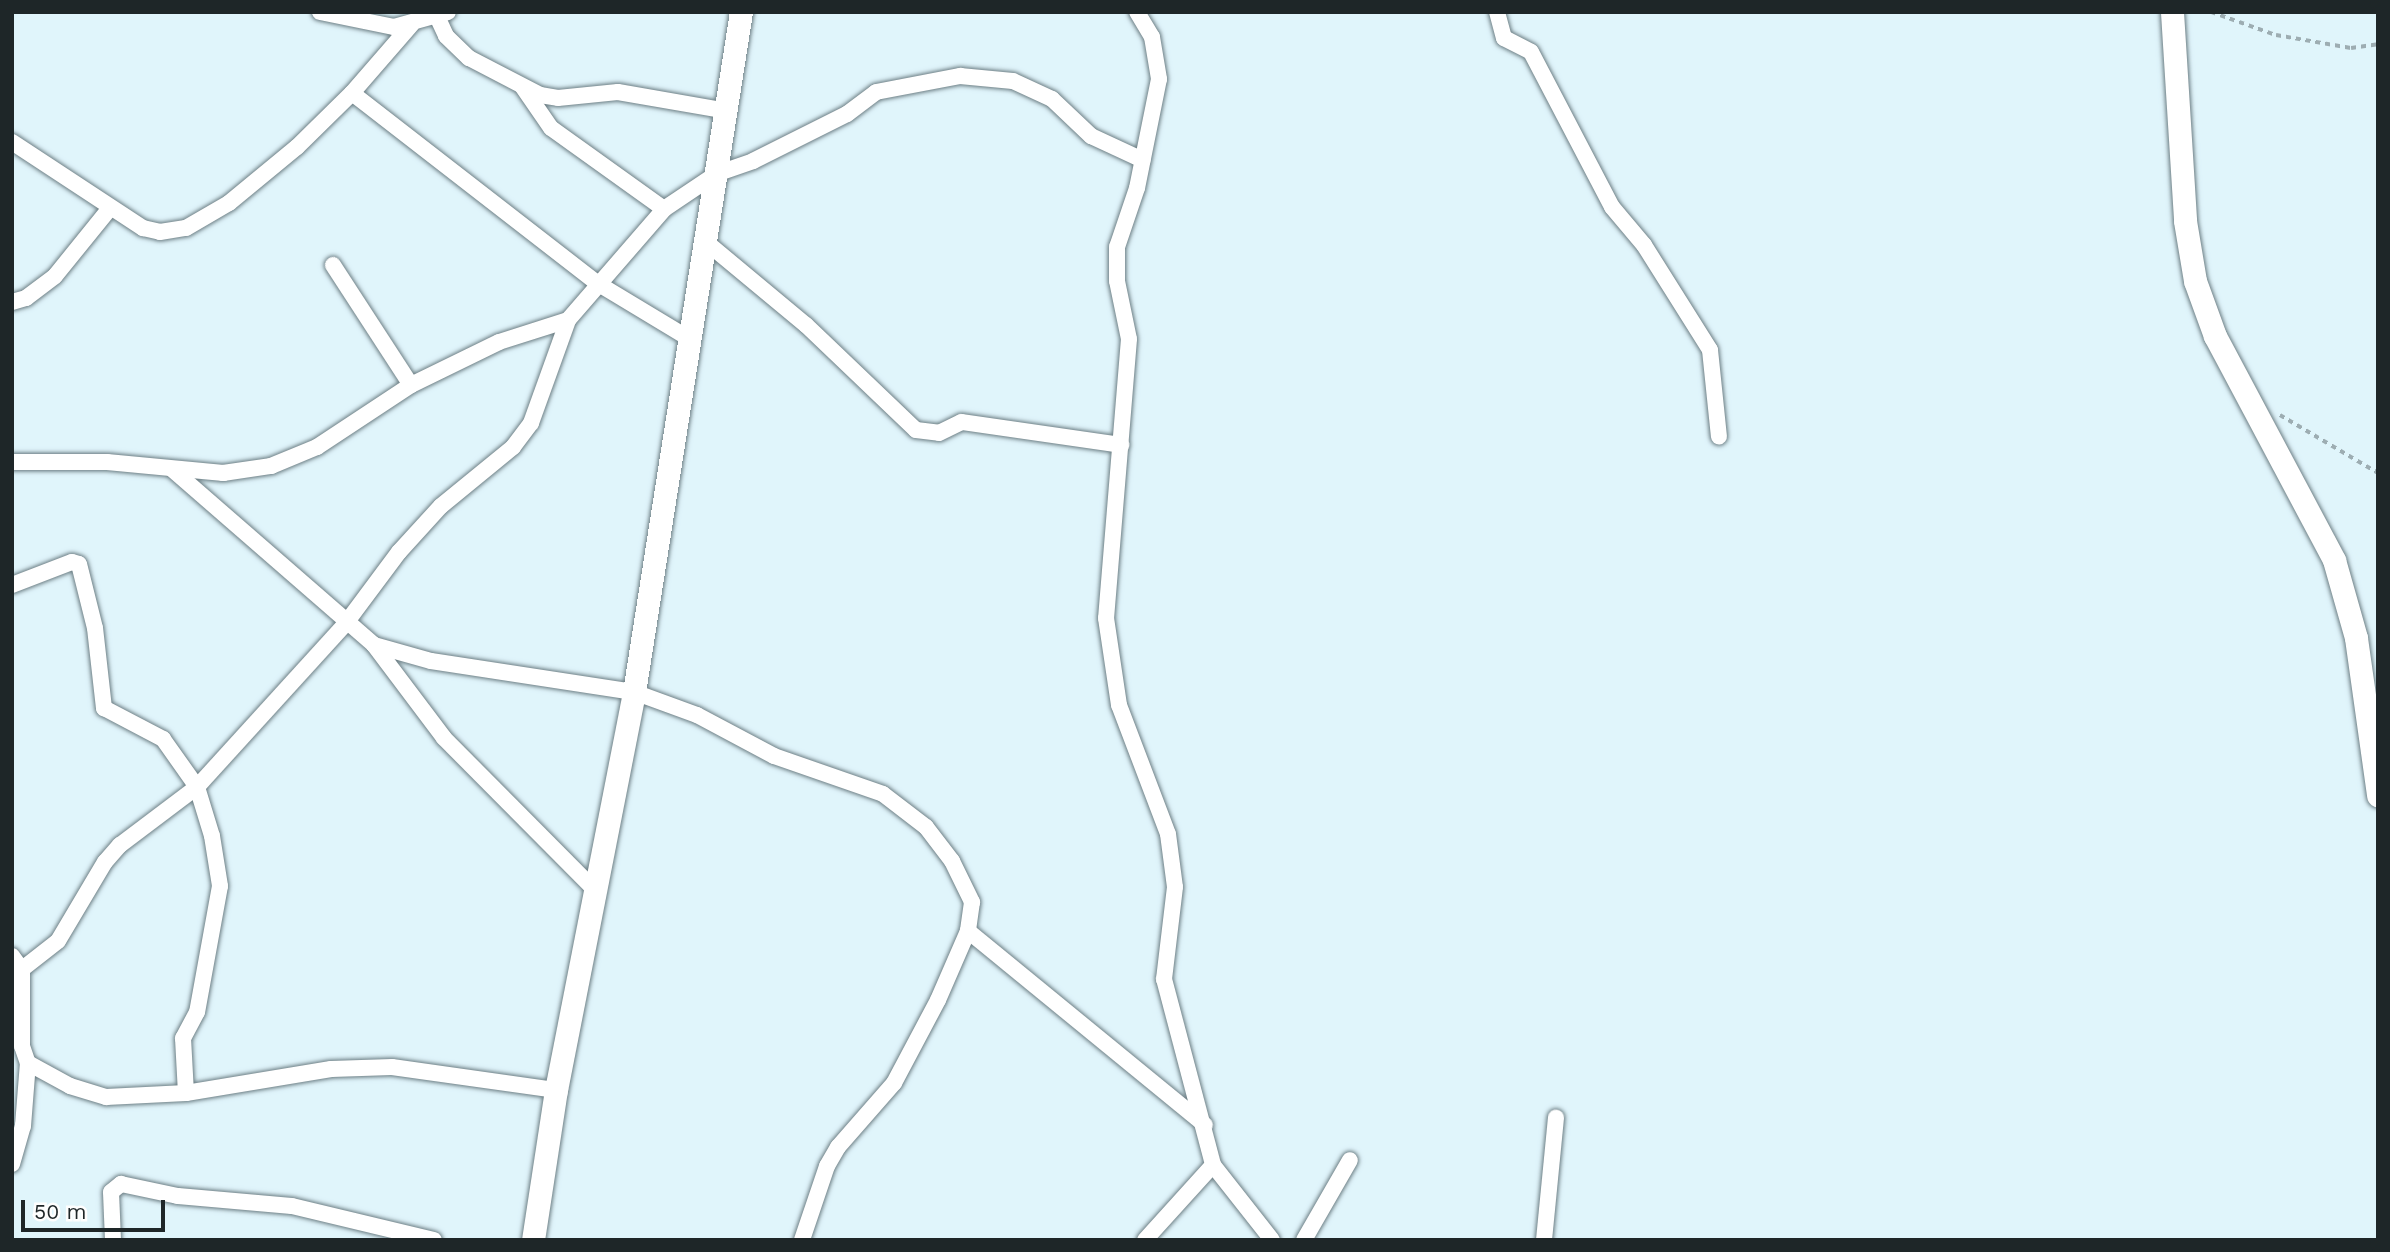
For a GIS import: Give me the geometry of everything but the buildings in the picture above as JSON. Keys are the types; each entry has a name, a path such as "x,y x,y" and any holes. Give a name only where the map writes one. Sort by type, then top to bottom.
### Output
{"street":[{"path":"320,12 394,27 440,14 469,58 522,86 558,98 618,92 722,110"},
{"path":"533,1240 556,1090 598,893 634,692 688,338 706,242 722,110 741,12"},
{"path":"1137,12 1152,37 1160,79 1143,160 1117,247 1117,281 1129,339 1106,618 1119,705 1168,834 1175,887 1164,979 1205,1125 1213,1165 1272,1240"},
{"path":"1497,12 1504,38 1531,52 1612,207 1644,245 1710,350 1719,437"},
{"path":"2172,12 2185,221 2195,281 2215,336 2334,560 2356,638 2378,795"},
{"path":"12,142 143,228 160,232 186,228 257,181 352,93 412,24"},
{"path":"17,973 58,941 105,862 120,845 197,787 346,624 399,552 442,506 513,447 531,423 568,320 597,283 664,209 716,174 753,161 847,114 876,92 960,76 1013,80 1052,99 1091,135 1143,160"},
{"path":"522,86 551,128 664,209"},
{"path":"352,93 597,283 688,338"},
{"path":"12,302 26,298 55,276 110,208"},
{"path":"706,242 806,325 916,430 939,433 962,422 1121,445"},
{"path":"333,265 411,385"},
{"path":"12,461 107,462 223,473 271,466 317,447 411,385 499,342 568,320"},
{"path":"173,470 373,645 444,738 598,893"},
{"path":"12,585 72,562 79,564 95,628 104,708 163,739 197,787 212,836 220,886 197,1012 183,1038 186,1093"},
{"path":"373,645 430,661 634,692 697,715 774,756 883,794 926,827 952,861 972,902 968,931 894,1083 838,1147 827,1166 802,1240"},
{"path":"968,931 1205,1125"},
{"path":"12,956 17,973 22,1046 28,1063 23,1126 12,1164"},
{"path":"28,1063 70,1086 106,1097 186,1093 331,1069 392,1067 556,1090"},
{"path":"1544,1240 1556,1118"},
{"path":"1304,1240 1350,1160"},
{"path":"1144,1240 1213,1165"},
{"path":"113,1240 111,1192 121,1184 177,1196 292,1206 434,1240"}],"path":[{"path":"2211,12 2276,35 2351,48 2378,44"},
{"path":"2255,408 2283,416 2378,473"}]}
